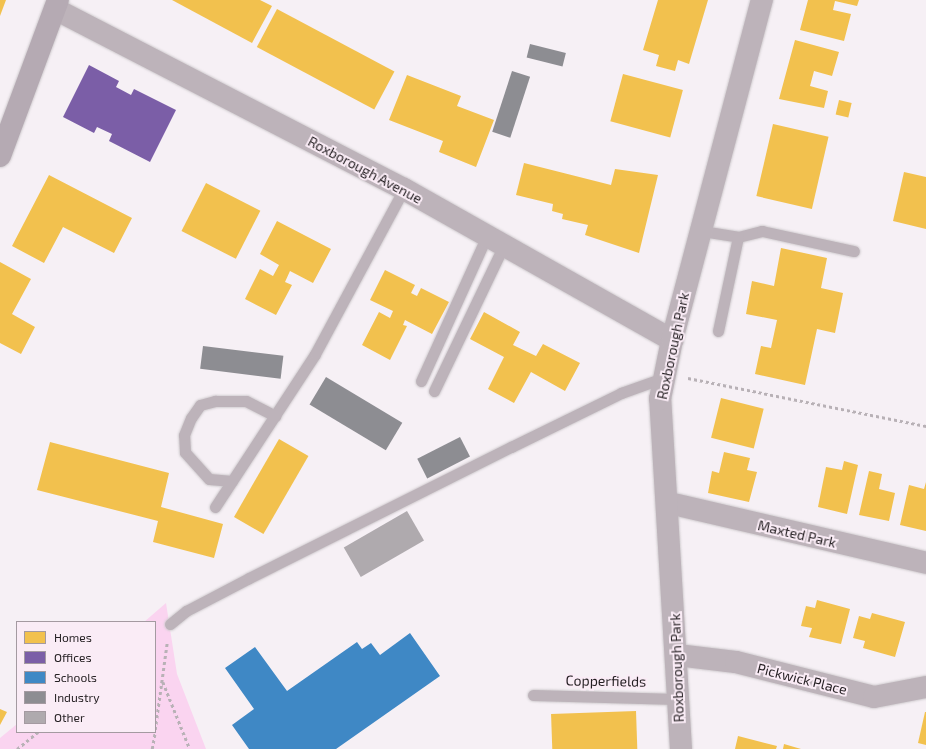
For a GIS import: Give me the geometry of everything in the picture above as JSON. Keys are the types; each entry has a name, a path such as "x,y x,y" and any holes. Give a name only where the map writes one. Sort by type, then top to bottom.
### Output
{"main road":[{"path":"0,156 56,5"}],"street":[{"name":"Roxborough Park","path":"681,749 677,698 677,655 669,503 660,399 663,378 672,340 762,0"},
{"name":"Roxborough Avenue","path":"56,5 404,189 494,243 672,340"},
{"name":"Maxted Park","path":"669,503 926,563"},
{"name":"Pickwick Place","path":"677,655 736,662 874,697 926,687"}],"lane":[{"path":"215,507 315,354 404,189"},
{"path":"702,231 738,237 762,231 854,251"},
{"path":"718,330 738,237"},
{"path":"422,381 494,243"},
{"path":"434,391 494,243"},
{"path":"170,624 186,611 249,578 504,450 621,393 663,378"},
{"path":"232,481 209,479 184,452 184,435 191,418 200,405 215,401 246,401 275,416"},
{"name":"Copperfields","path":"533,695 677,698"}],"path":[{"path":"663,378 700,377 926,426"},
{"path":"156,725 170,624"},
{"path":"163,682 190,749"},
{"path":"17,749 37,733"},
{"path":"152,749 155,733"}],"shaded area":[{"path":"166,603 177,674 206,749 0,749 0,738 16,725 16,733 156,733 156,621 145,621"}],"building: Homes":[{"path":"0,0 6,0 0,16"},
{"path":"172,0 260,0 272,6 252,43"},
{"path":"658,0 708,0 689,64 678,60 675,71 656,66 659,55 643,50"},
{"path":"808,0 859,0 857,6 835,1 833,10 851,14 844,41 800,30"},
{"path":"277,9 394,71 374,109 257,47"},
{"path":"795,40 839,52 832,76 814,71 810,86 828,91 824,108 779,99"},
{"path":"623,74 683,90 670,137 610,121"},
{"path":"407,75 461,96 457,106 494,120 476,167 439,152 443,141 389,120"},
{"path":"839,100 852,103 848,118 836,115"},
{"path":"773,124 829,137 812,209 756,196"},
{"path":"524,163 611,185 615,169 658,175 639,253 585,235 588,225 562,219 563,214 552,211 553,204 516,195"},
{"path":"904,172 926,177 926,229 893,221"},
{"path":"49,175 132,218 114,253 63,227 44,263 12,246"},
{"path":"206,183 260,211 236,259 181,231"},
{"path":"277,221 331,249 313,283 290,271 285,282 292,285 276,315 245,299 260,269 273,276 279,265 260,254"},
{"path":"781,248 827,258 821,288 843,293 835,333 817,329 805,385 755,374 761,346 771,348 777,320 746,314 752,281 774,286"},
{"path":"0,262 31,279 12,314 35,327 21,354 0,343"},
{"path":"385,270 415,285 411,293 417,296 421,288 449,302 432,334 405,320 403,325 407,326 390,360 362,345 379,312 390,318 393,311 370,300"},
{"path":"484,312 520,332 513,345 536,356 543,344 580,363 565,391 531,372 514,403 488,389 504,357 470,339"},
{"path":"721,398 764,409 754,448 711,438"},
{"path":"279,439 308,456 263,534 234,517"},
{"path":"50,442 169,473 161,507 223,524 214,558 153,542 158,521 37,490"},
{"path":"724,452 750,458 747,470 757,472 749,502 708,493 712,471 719,473"},
{"path":"844,461 858,465 847,514 818,507 826,467 842,470"},
{"path":"869,471 882,474 879,489 895,493 889,521 859,515"},
{"path":"926,482 926,531 900,525 909,485 924,489"},
{"path":"817,600 850,609 841,644 809,637 812,628 801,626 806,606 815,608"},
{"path":"872,613 905,622 895,657 863,648 865,641 853,638 859,616 870,619"},
{"path":"0,709 7,712 0,725"},
{"path":"636,711 637,749 552,749 551,714"},
{"path":"926,712 926,745 918,743"},
{"path":"738,736 777,746 776,749 735,749"},
{"path":"784,744 801,749 783,749"}],"building: Offices":[{"path":"89,65 119,81 116,87 131,95 134,89 176,110 150,162 109,141 112,134 97,127 94,133 63,117"}],"building: Schools":[{"path":"410,633 440,676 336,749 249,749 232,725 254,709 225,668 255,647 287,691 357,642 362,649 371,643 380,655"}],"building: Industry":[{"path":"530,44 566,53 563,67 527,58"},
{"path":"512,71 530,77 510,138 492,132"},
{"path":"203,346 283,356 281,379 200,369"},
{"path":"326,377 402,423 386,450 310,404"},
{"path":"460,437 470,457 427,478 417,459"}],"building: Other":[{"path":"407,511 424,540 361,577 344,548"}]}
